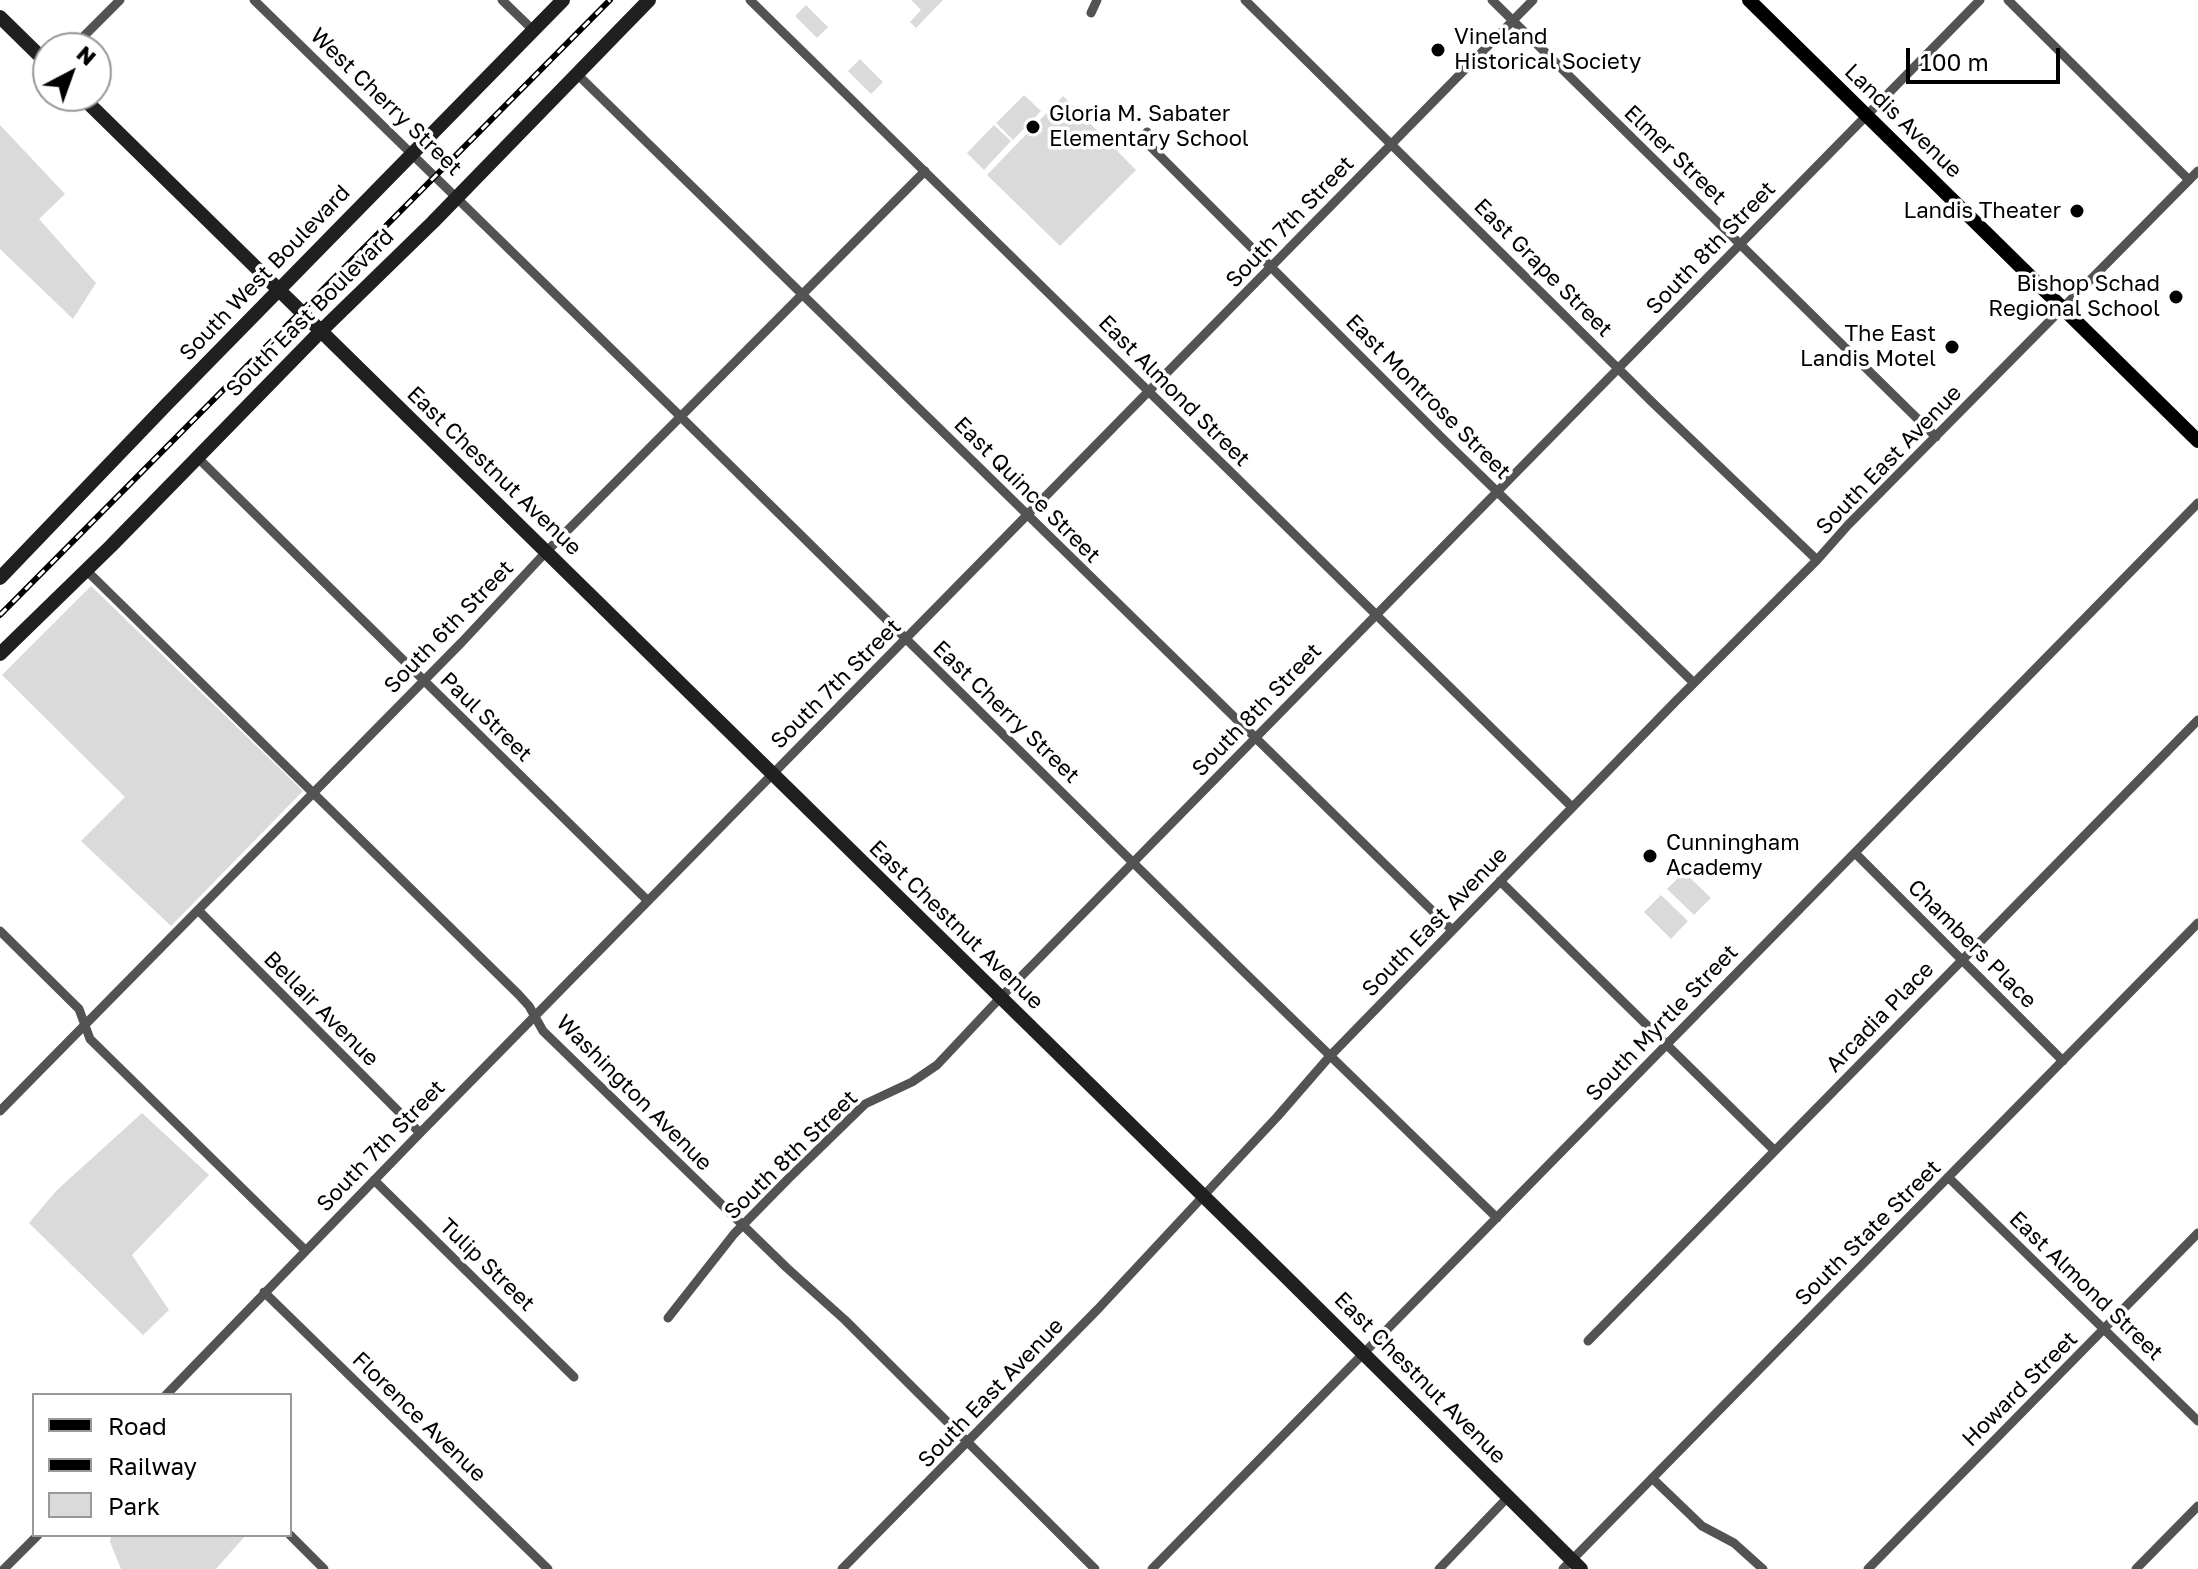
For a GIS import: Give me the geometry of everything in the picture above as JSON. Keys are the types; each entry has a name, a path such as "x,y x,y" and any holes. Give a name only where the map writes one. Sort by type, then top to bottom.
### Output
{"main road":[{"name":"Landis Avenue","path":"1749,0 2198,441"}],"street":[{"path":"88,32 120,0"},
{"name":"West Cherry Street","path":"254,0 457,197"},
{"path":"502,0 533,30"},
{"name":"South West Boulevard","path":"0,578 563,0"},
{"name":"South East Boulevard","path":"0,654 457,197 649,0"},
{"name":"East Almond Street","path":"750,0 1572,807"},
{"path":"1091,13 1097,0"},
{"name":"East Grape Street","path":"1245,0 1817,560"},
{"name":"Elmer Street","path":"1492,0 1936,437"},
{"name":"South 7th Street","path":"168,1393 771,774 1533,0"},
{"name":"South 8th Street","path":"668,1318 742,1226 855,1113 875,1098 912,1082 937,1065 1980,0"},
{"path":"2008,0 2189,180"},
{"path":"0,17 32,48"},
{"name":"East Quince Street","path":"577,74 1452,930"},
{"name":"East Chestnut Avenue","path":"97,112 1508,1497 1572,1566"},
{"name":"East Montrose Street","path":"1147,132 1145,141 1271,268 1694,683"},
{"name":"South 6th Street","path":"0,1111 546,552 925,171"},
{"name":"South East Avenue","path":"842,1569 1098,1309 1330,1056 1452,930 2198,171"},
{"name":"East Cherry Street","path":"457,197 1497,1218"},
{"name":"Paul Street","path":"197,457 648,901"},
{"name":"South Myrtle Street","path":"1152,1569 2198,503"},
{"name":"Washington Avenue","path":"86,570 518,994 543,1031 742,1226 845,1320 1095,1569"},
{"name":"Arcadia Place","path":"1588,1341 2198,720"},
{"name":"Chambers Place","path":"1855,853 2063,1061"},
{"path":"1500,881 1774,1150"},
{"name":"Bellair Avenue","path":"198,910 420,1133"},
{"name":"South State Street","path":"1572,1566 1652,1478 2198,923"},
{"path":"0,931 79,1009 90,1039 305,1250"},
{"name":"East Almond Street","path":"1948,1177 2198,1421"},
{"name":"Tulip Street","path":"374,1180 574,1377"},
{"name":"Howard Street","path":"1868,1569 2198,1233"},
{"name":"Florence Avenue","path":"264,1292 548,1569"},
{"path":"1652,1478 1694,1520 1734,1543 1763,1569"},
{"path":"1439,1569 1508,1497"},
{"path":"2136,1569 2198,1506"},
{"path":"11,1567 36,1537"},
{"path":"292,1537 324,1569"}],"green space":[{"path":"911,0 943,0 916,28 910,22 921,10"},
{"path":"806,5 828,27 817,38 795,16"},
{"path":"860,59 883,82 871,94 848,71"},
{"path":"1024,95 1041,111 1013,140 996,123"},
{"path":"1063,96 1136,170 1060,246 987,175"},
{"path":"0,125 65,194 39,219 96,283 73,319 0,249"},
{"path":"994,125 1011,141 984,170 967,153"},
{"path":"91,586 303,791 171,926 81,841 125,797 2,675"},
{"path":"1684,872 1711,898 1694,915 1667,889"},
{"path":"1661,895 1688,921 1671,939 1644,912"},
{"path":"142,1113 209,1175 132,1255 169,1310 143,1335 29,1223 56,1191"},
{"path":"111,1537 244,1537 216,1569 121,1569"}],"railway":[{"path":"0,615 610,0"}],"place":[{"name":"Vineland Historical Society","path":"1438,50"},
{"name":"Gloria M. Sabater Elementary School","path":"1033,127"},
{"name":"Landis Theater","path":"2077,211"},
{"name":"Bishop Schad Regional School","path":"2176,297"},
{"name":"The East Landis Motel","path":"1952,347"},
{"name":"Cunningham Academy","path":"1650,856"}]}
